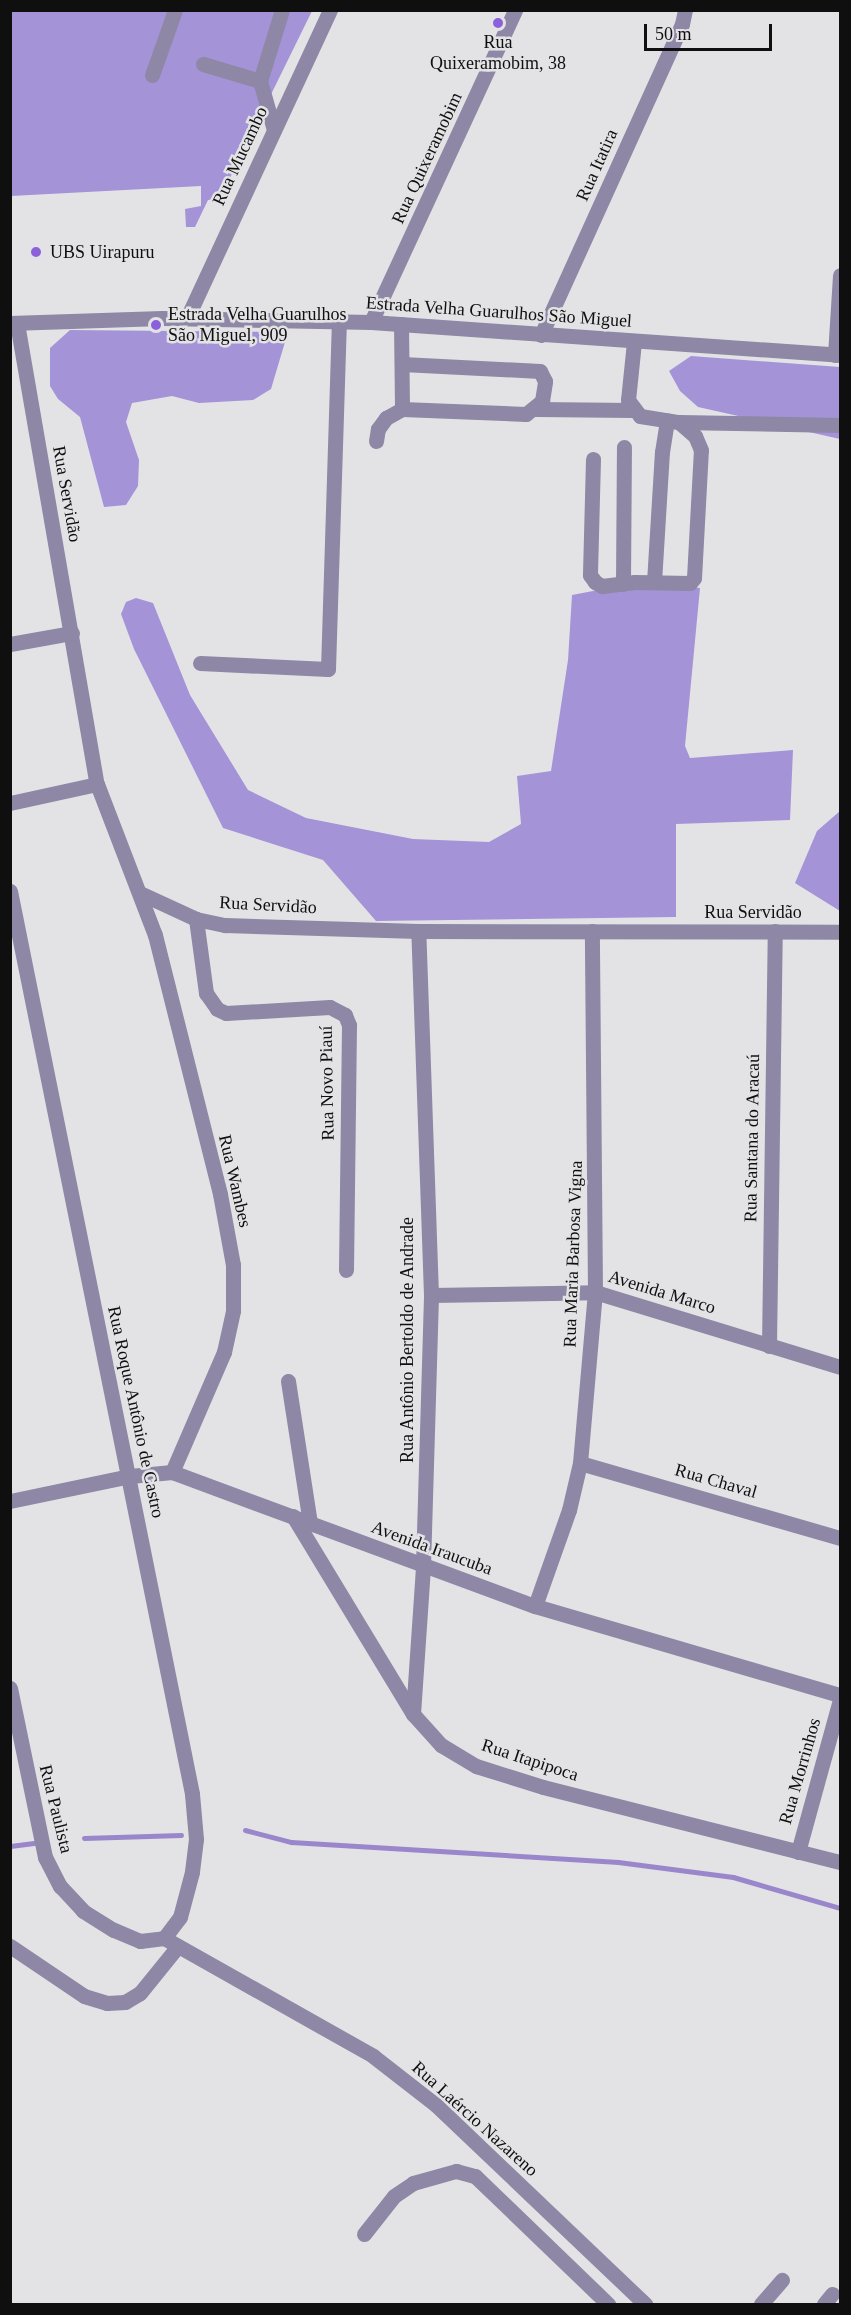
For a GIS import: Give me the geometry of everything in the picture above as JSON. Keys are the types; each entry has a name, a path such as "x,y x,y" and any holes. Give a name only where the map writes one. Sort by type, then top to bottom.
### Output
{"street":[{"path":"152,75 175,10"},
{"name":"Rua Mucambo","path":"187,318 330,10"},
{"name":"Rua Quixeramobim","path":"371,322 515,10"},
{"name":"Rua Itatira","path":"542,335 682,24 685,10"},
{"path":"274,130 260,81 281,11"},
{"path":"203,64 260,81"},
{"path":"838,355 840,275"},
{"name":"Estrada Velha Guarulhos São Miguel","path":"14,323 187,318 371,322 838,355"},
{"path":"200,663 328,669 339,321"},
{"name":"Rua Servidão","path":"14,323 72,633 97,784 142,894 196,919 225,925 418,931 840,932"},
{"path":"401,324 402,409"},
{"path":"634,342 628,400 632,410 640,416 673,421 840,425"},
{"path":"402,364 540,371 545,381 542,401 536,410"},
{"path":"376,441 378,429 386,418 402,409 526,414 536,410 632,410"},
{"path":"654,582 662,452 673,421"},
{"path":"594,459 590,575 602,586 654,582 682,586 694,578 701,450 695,436 673,421"},
{"path":"622,584 624,447"},
{"path":"10,644 72,633"},
{"path":"10,803 97,784"},
{"name":"Rua Roque Antônio de Castro","path":"10,891 64,1170 130,1476 192,1794 196,1839 180,1917 171,1942 140,1992 125,2001 107,2004 84,1996 10,1946"},
{"name":"Rua Wambes","path":"142,894 220,1194 233,1265 233,1311 225,1352 172,1472"},
{"name":"Rua Novo Piauí","path":"196,919 206,993 217,1009 226,1012 330,1007 345,1015 349,1024 346,1270"},
{"name":"Rua Antônio Bertoldo de Andrade","path":"413,1714 423,1566 431,1295 418,931"},
{"name":"Rua Maria Barbosa Vigna","path":"535,1606 569,1510 580,1463 595,1292 592,931"},
{"name":"Rua Santana do Aracaú","path":"769,1346 775,931"},
{"name":"Avenida Marco","path":"431,1295 595,1292 840,1367"},
{"path":"288,1381 309,1523"},
{"name":"Rua Chaval","path":"580,1463 840,1538"},
{"name":"Avenida Iraucuba","path":"10,1501 130,1476 172,1472 535,1606 840,1695"},
{"name":"Rua Itapipoca","path":"293,1516 413,1714 441,1745 476,1766 543,1787 840,1862"},
{"name":"Rua Paulista","path":"10,1688 45,1857 60,1886 83,1911 114,1929 140,1941 171,1942"},
{"name":"Rua Morrinhos","path":"798,1852 840,1700"},
{"name":"Rua Laércio Nazareno","path":"171,1942 373,2056 436,2105 645,2304"},
{"path":"364,2234 394,2196 413,2183 456,2171 475,2176 608,2304"},
{"path":"760,2304 782,2280"}],"shaded area":[{"path":"10,11 312,11 227,184 216,199 208,200 195,227 186,227 185,209 201,206 201,186 11,196"},
{"path":"70,330 288,332 271,389 253,400 199,403 172,396 132,403 126,422 139,460 138,486 126,505 104,507 80,417 58,399 50,386 50,348"},
{"path":"691,356 840,367 840,439 698,407 680,391 669,371"},
{"path":"635,583 700,588 685,746 690,758 793,750 790,820 676,824 676,917 376,921 323,860 223,828 134,649 121,614 126,602 136,598 153,603 190,695 248,790 306,818 413,839 489,842 521,824 517,776 551,771 568,660 572,595"},
{"path":"840,811 840,911 795,883 817,831"}],"waterway":[{"path":"245,1830 291,1842 618,1862 733,1877 840,1908"},
{"path":"84,1838 181,1835"},
{"path":"10,1846 34,1843"}],"place":[{"name":"Rua Quixeramobim, 38","path":"498,23"},
{"name":"UBS Uirapuru","path":"36,252"},
{"name":"Estrada Velha Guarulhos São Miguel, 909","path":"156,325"}]}
